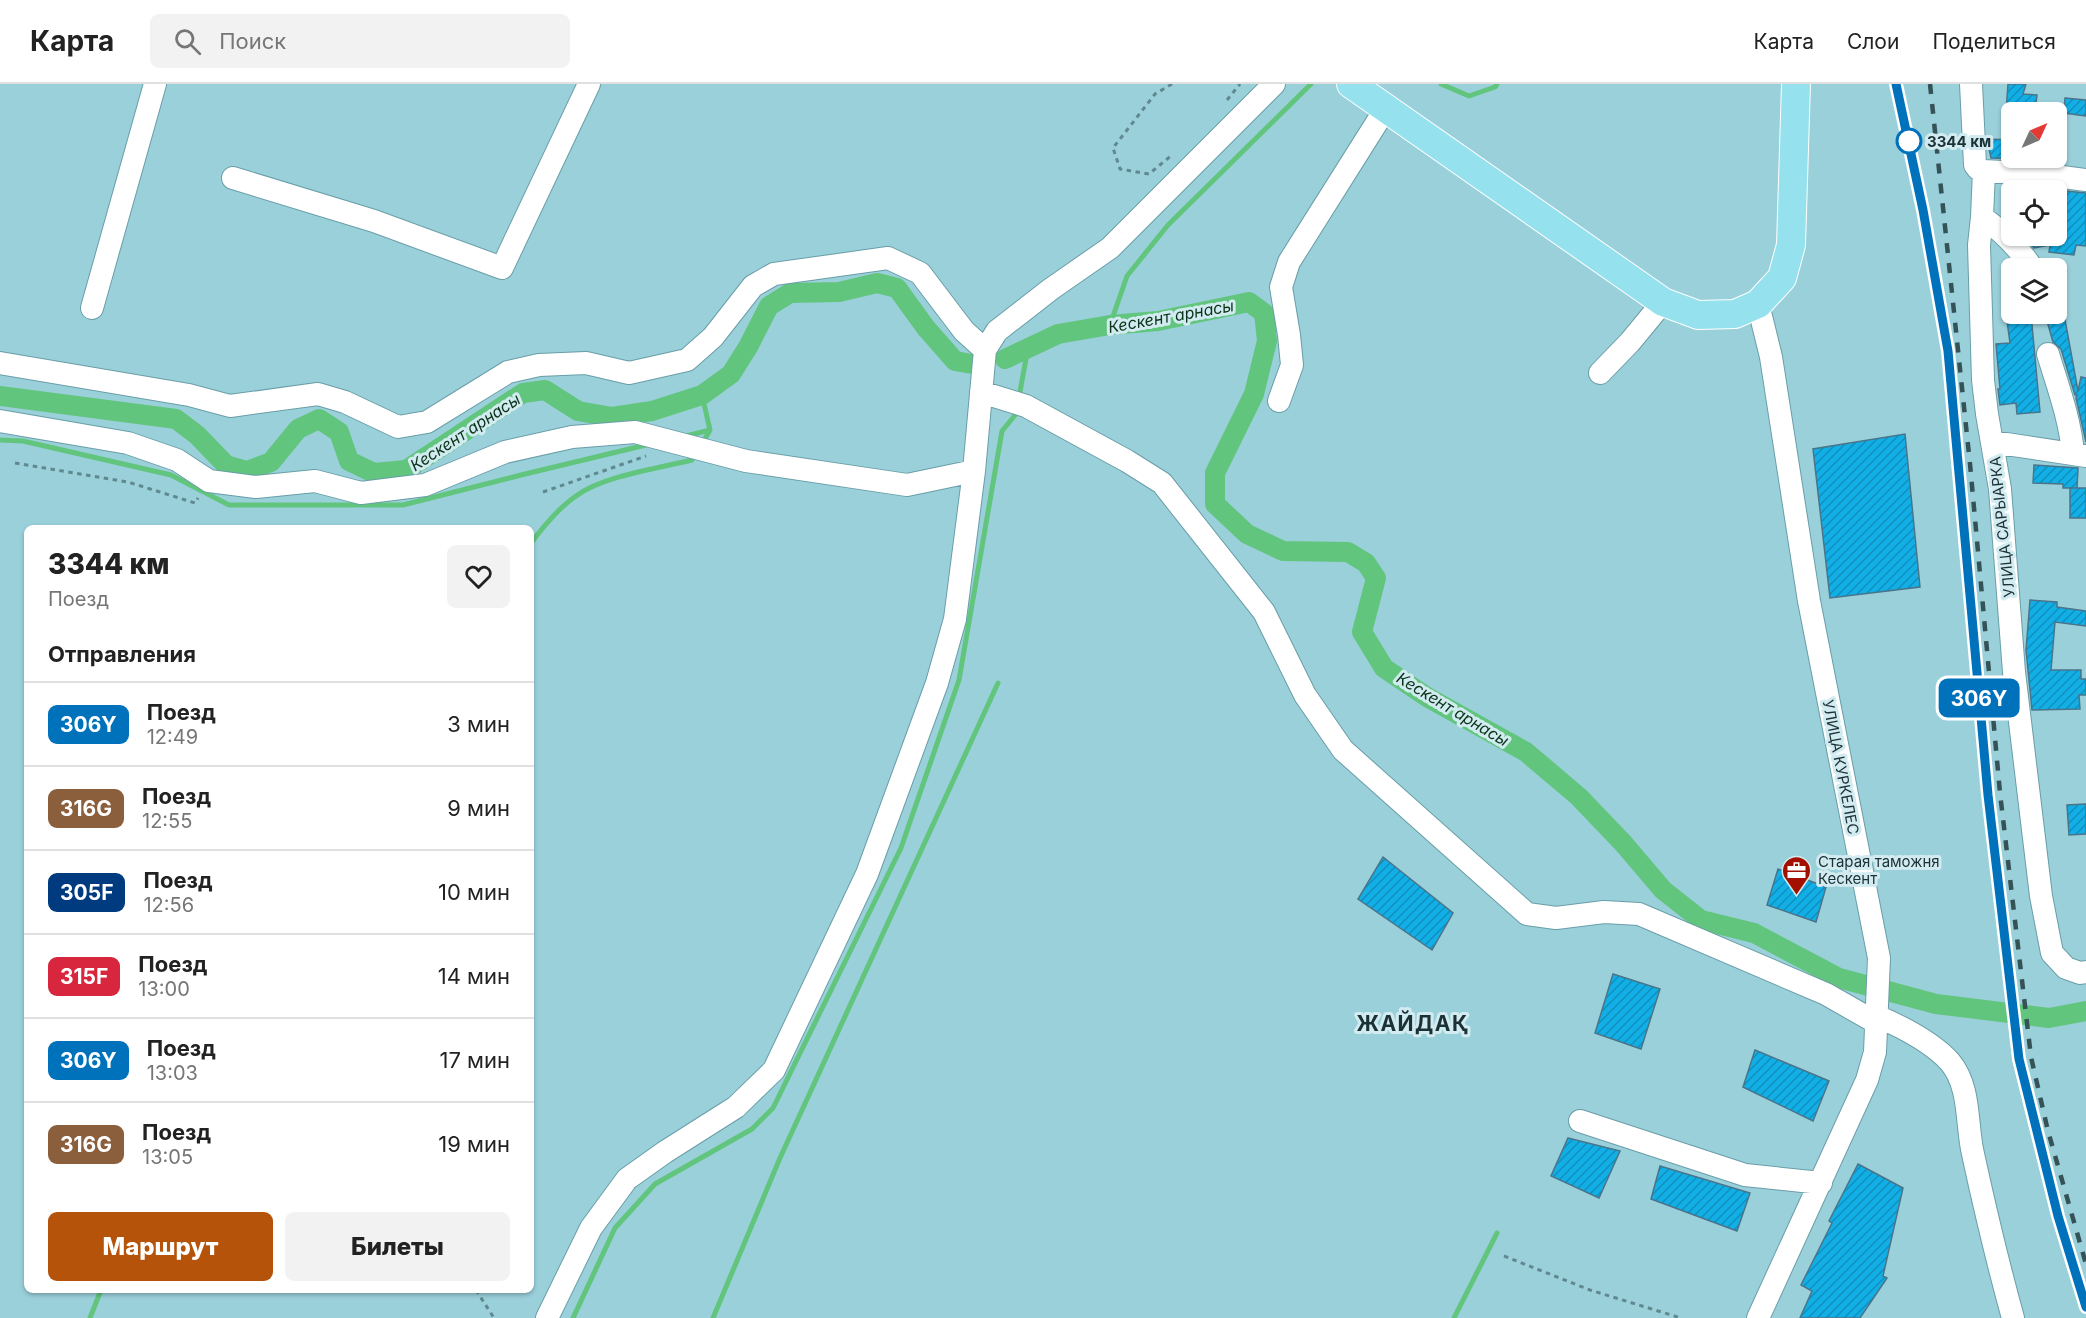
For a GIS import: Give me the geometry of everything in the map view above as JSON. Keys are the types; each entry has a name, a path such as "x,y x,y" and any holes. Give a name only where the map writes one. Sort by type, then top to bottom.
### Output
{"main road":[{"path":"1351,84 1663,302 1698,315 1735,314 1758,304 1782,278 1791,245 1796,84"}],"street":[{"path":"92,308 155,84"},
{"path":"233,178 374,220 502,268 589,84"},
{"path":"547,1318 591,1228 627,1179 664,1152 736,1107 774,1070 867,874 937,683 955,619 974,471 985,350 997,331 1051,289 1110,248 1274,84"},
{"name":"УЛИЦА САРЫАРКА","path":"1971,84 1975,165 1984,171 1983,217 1979,245 1982,363 1987,414 2000,489 2014,672 2040,896 2052,953 2076,970"},
{"path":"1280,401 1292,365 1281,287 1289,262 1386,108"},
{"path":"1984,171 2040,174 2086,180"},
{"path":"1983,217 1997,227 2025,258"},
{"path":"0,363 189,394 230,406 318,394 345,402 398,427 427,422 508,372 539,365 586,363 629,373 687,360 713,337 753,286 774,273 888,258 920,273 964,330 985,350"},
{"path":"1600,373 1630,342 1663,302"},
{"name":"УЛИЦА КУРКЕЛЕС","path":"1758,304 1771,357 1809,601 1879,958 1875,1052 1867,1080 1758,1318"},
{"path":"1993,441 2080,455 2048,354"},
{"path":"981,392 1019,403 1127,461 1162,483 1264,612 1305,695 1343,750 1527,914 1556,918 1604,912 1639,914 1826,994 1877,1012 1929,1045 1950,1063 1961,1082 1967,1107 1972,1151 2013,1318"},
{"path":"0,421 128,443 177,460 208,481 256,488 315,481 362,493 424,485 504,452 561,439 635,432 746,461 907,485 974,471"},
{"path":"1580,1121 1745,1175 1821,1183"}],"path":[{"path":"1172,84 1155,94 1113,148 1120,169 1149,174 1174,153"},
{"path":"1227,100 1240,84"},
{"path":"543,492 650,455"},
{"path":"15,463 128,482 195,503 208,481"},
{"path":"1504,1256 1590,1290 1681,1318"},
{"path":"478,1293 494,1318"}],"building":[{"path":"2008,84 2026,84 2023,94 2037,95 2036,102 2007,102"},
{"path":"2065,98 2086,100 2086,116 2067,113 2067,102 2065,102"},
{"path":"1987,139 2001,140 2001,158 1991,158"},
{"path":"2067,191 2086,193 2086,246 2076,245 2074,255 2049,252 2050,246 2067,246"},
{"path":"2007,324 2032,324 2040,412 2017,414 2016,403 2000,405 1996,344 2010,343"},
{"path":"2048,324 2066,324 2078,391 2081,377 2086,378 2086,442 2077,395 2075,395 2061,349 2053,342"},
{"path":"1905,434 1920,587 1830,598 1813,449"},
{"path":"2034,465 2078,468 2077,488 2063,488 2063,484 2033,483"},
{"path":"2070,488 2086,488 2086,518 2070,518"},
{"path":"2030,600 2057,602 2057,607 2086,611 2086,626 2055,622 2051,670 2081,670 2081,679 2086,679 2086,695 2079,695 2080,709 2032,710 2026,650"},
{"path":"2086,804 2086,834 2069,835 2067,805"},
{"path":"1383,857 1453,913 1432,950 1358,899"},
{"name":"Старая таможня Кескент","path":"1778,869 1826,887 1816,922 1767,905"},
{"path":"1613,974 1660,989 1641,1049 1595,1033"},
{"path":"1755,1050 1829,1081 1813,1121 1743,1087"},
{"path":"1568,1138 1620,1151 1599,1198 1551,1176"},
{"path":"1858,1164 1903,1188 1883,1276 1887,1278 1860,1318 1800,1318 1812,1291 1801,1285 1832,1223 1829,1221"},
{"path":"1660,1166 1750,1193 1737,1231 1651,1199"}],"waterway":[{"path":"1110,325 1127,276 1168,225 1311,84"},
{"path":"1441,84 1469,96 1495,87 1497,84"},
{"name":"Кескент арнасы","path":"0,396 176,419 197,435 226,465 247,471 271,462 298,429 319,419 339,432 349,461 374,473 406,470 523,393 545,390 578,411 612,417 652,411 702,395 731,374 769,306 790,293 839,292 877,283 897,288 926,328 955,361 972,364"},
{"name":"Кескент арнасы","path":"1005,359 1058,334 1110,325 1158,321 1249,302 1264,313 1267,341 1254,394 1215,473 1215,504 1247,534 1283,551 1348,552 1366,563 1376,578 1362,632 1384,668 1427,697 1526,752 1579,797 1623,843 1663,890 1701,920 1754,933 1839,978 1936,1004 2049,1018 2086,1011"},
{"path":"1019,397 1028,348"},
{"path":"702,395 710,430 702,444"},
{"path":"573,1318 615,1228 655,1184 752,1129 773,1108 901,848 959,680 1002,431 1016,414 1017,409"},
{"path":"686,436 710,430"},
{"path":"0,440 23,441 171,475 229,505 403,505 650,444"},
{"path":"534,539 557,512 587,489 616,478 692,460 695,454"},
{"path":"713,1318 780,1158 998,683"},
{"path":"1454,1318 1497,1233"},
{"path":"90,1318 100,1293"}],"railway":[{"path":"1896,84 1923,210 1948,351 1988,795 2019,1059 2057,1216 2086,1307"},
{"path":"1930,84 1970,464 2000,793 2031,1057 2048,1131 2086,1264"}],"train":[{"name":"306Y","path":"1896,84 1923,210 1948,351 1988,795 2019,1059 2036,1135 2086,1307"}],"place":[{"name":"3344 км","path":"1909,141"},
{"name":"Старая таможня Кескент","path":"1797,896"}],"district":[{"name":"ЖАЙДАҚ","path":"1413,1023"}]}
